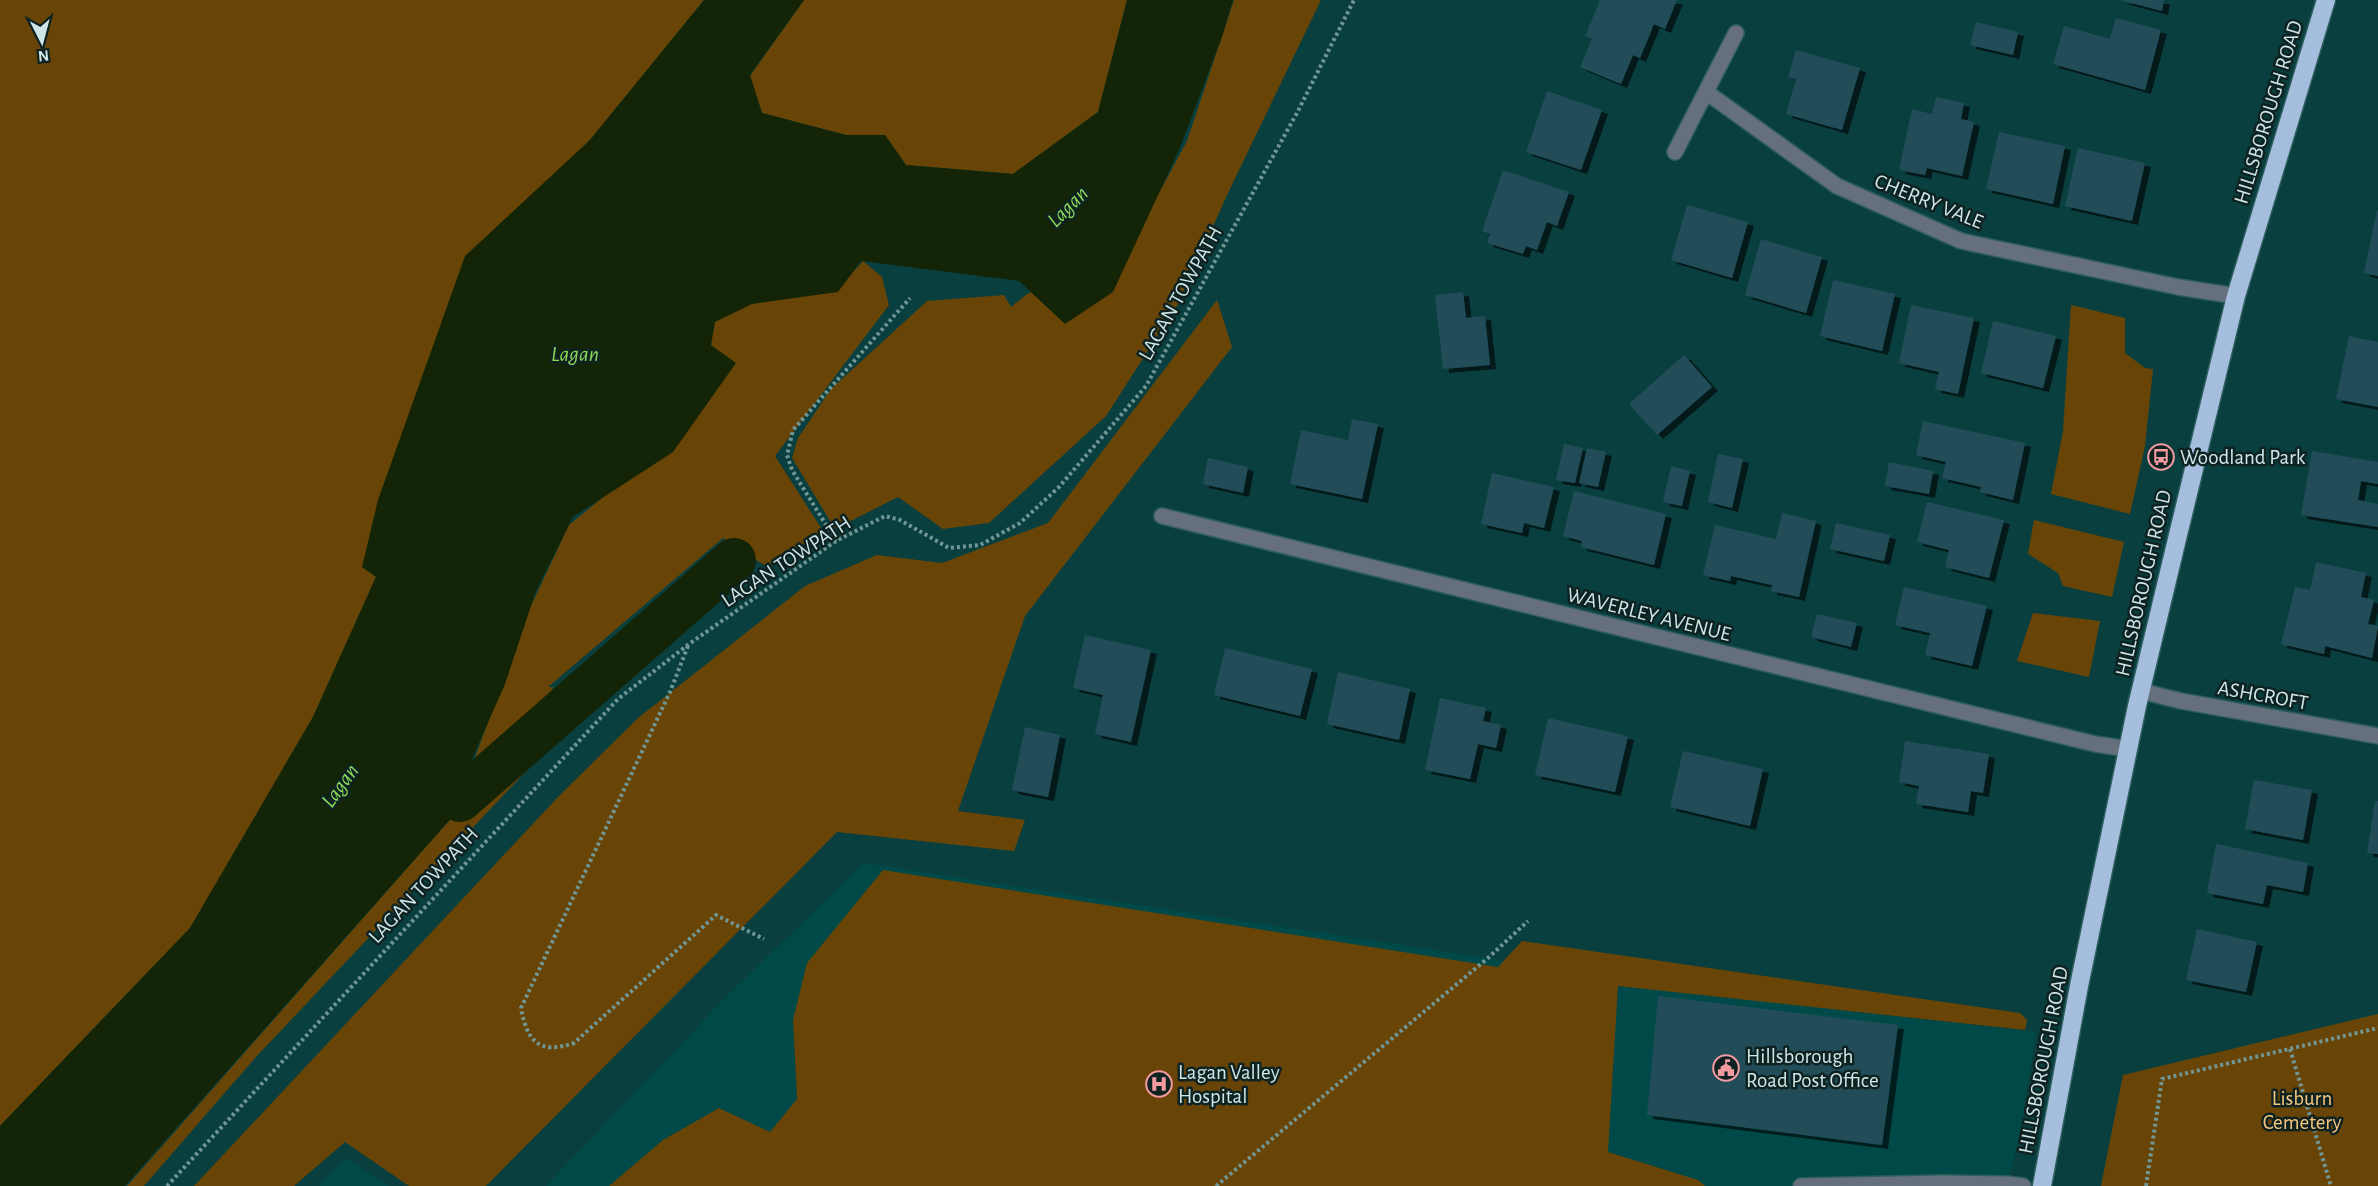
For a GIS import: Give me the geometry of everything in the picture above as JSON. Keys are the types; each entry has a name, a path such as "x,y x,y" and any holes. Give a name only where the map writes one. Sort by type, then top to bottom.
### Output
{"highway":[{"name":"HILLSBOROUGH ROAD","path":"2042,1186 2079,986 2141,691 2236,296 2326,0"}],"street":[{"path":"1675,152 1736,33"},
{"name":"CHERRY VALE","path":"1706,92 1837,186 1960,241 2178,287 2236,296"},
{"name":"WAVERLEY AVENUE","path":"1162,516 2083,741 2128,749"},
{"name":"ASHCROFT","path":"2141,691 2181,701 2378,736"},
{"path":"1800,1186 1932,1183 2024,1186"}],"path":[{"name":"LAGAN TOWPATH","path":"167,1186 618,699 689,644 836,542 885,516 900,520 949,548 980,545 1020,523 1059,487 1146,386 1298,111 1354,0"},
{"path":"836,542 792,470 787,455 793,430 910,298"},
{"path":"689,644 670,692 521,1008 525,1029 539,1045 556,1049 574,1043 716,915 764,939"},
{"path":"1216,1186 1488,958 1528,921"},
{"path":"2146,1186 2162,1079 2378,1028"},
{"path":"2290,1049 2331,1186"}],"shaded area":[{"name":"Lagan Valley Hospital","path":"863,863 1488,958 1682,992 2036,1032 2019,1138 2007,1186 546,1186 721,1002"},
{"path":"346,1158 389,1186 319,1186"}],"green space":[{"path":"0,0 704,0 590,140 544,186 376,577 313,717 190,928 0,1126"},
{"path":"804,0 1127,0 1098,112 1013,174 906,165 885,135 846,135 762,113 750,76"},
{"path":"1234,0 1321,0 1228,193 1178,304 1106,416 989,523 943,529 898,497 835,529 792,458 798,438 831,389 927,301 1004,295 1011,307 1027,294 1126,254 1187,141"},
{"path":"863,261 882,277 889,305 775,456 823,531 767,567 723,538 548,687 553,687 530,767 255,1058 144,1186 127,1186 454,815 529,610 569,525 635,471 711,345 712,322 752,303 837,290"},
{"path":"1217,300 1232,347 1025,616 958,811 1025,820 1014,851 837,832 486,1186 409,1186 345,1142 294,1186 194,1186 558,797 638,718 805,586 877,555 942,563 1048,523"},
{"path":"2071,305 2125,318 2125,353 2145,368 2153,369 2145,446 2130,514 2051,494 2063,431"},
{"path":"2034,520 2124,542 2112,597 2063,586 2058,573 2028,554"},
{"path":"2033,613 2100,621 2089,677 2017,661"},
{"name":"Lagan Valley Hospital","path":"883,870 1498,967 1522,941 2020,1013 2027,1020 2025,1030 1618,986 1608,1152 1698,1180 1705,1186 609,1186 663,1140 719,1108 770,1132 797,1099 793,1020 807,963"},
{"name":"Lisburn Cemetery","path":"2378,1014 2378,1186 2101,1186 2123,1075"}],"water":[{"name":"Lagan","path":"704,0 804,0 750,75 762,113 846,135 885,135 906,165 1013,174 1098,112 1127,0 1233,0 1222,37 1179,150 1113,292 1065,324 1019,281 861,261 838,292 752,304 715,322 711,345 736,363 673,452 573,517 536,591 505,684 465,775 454,815 125,1186 0,1186 0,1126 190,928 313,717 376,577 362,567 378,500 465,256 590,140"}],"building":[{"path":"1600,0 1677,0 1665,29 1654,24 1640,58 1633,55 1621,84 1580,67 1592,39 1585,36"},
{"path":"2120,0 2164,0 2162,11"},
{"path":"2116,18 2161,30 2145,90 2053,64 2064,26 2110,39"},
{"path":"1976,22 2018,32 2013,55 1970,45"},
{"path":"1796,50 1860,68 1842,130 1786,114 1796,79 1788,77"},
{"path":"1547,91 1602,110 1581,170 1526,152"},
{"path":"1936,97 1964,103 1961,119 1974,122 1962,176 1927,168 1925,175 1899,170 1912,109 1932,114"},
{"path":"1999,132 2065,146 2053,204 1986,189"},
{"path":"2078,148 2145,163 2132,221 2065,206"},
{"path":"1503,170 1569,192 1557,226 1547,222 1537,250 1526,246 1523,254 1487,243 1490,234 1482,231"},
{"path":"1687,205 1748,222 1732,278 1671,260"},
{"path":"2378,211 2378,276 2364,273"},
{"path":"1761,239 1822,257 1806,313 1745,295"},
{"path":"1833,280 1895,294 1882,351 1820,336"},
{"path":"1463,292 1466,318 1485,316 1490,365 1443,369 1435,295"},
{"path":"1911,305 1974,318 1958,394 1935,389 1939,372 1899,363"},
{"path":"1993,321 2056,336 2043,388 1981,373"},
{"path":"2349,336 2378,342 2378,407 2336,399"},
{"path":"1684,355 1712,387 1657,435 1629,404"},
{"path":"1352,419 1378,424 1362,499 1290,484 1301,430 1348,440"},
{"path":"1923,421 2025,443 2013,500 1980,492 1981,487 1942,478 1946,462 1916,455"},
{"path":"1564,444 1583,448 1575,483 1556,480"},
{"path":"1587,448 1606,452 1598,487 1579,483"},
{"path":"2312,451 2378,462 2378,484 2361,481 2358,500 2378,504 2378,527 2301,515"},
{"path":"1718,454 1743,459 1732,508 1708,502"},
{"path":"1208,458 1248,467 1243,493 1203,484"},
{"path":"1889,462 1933,471 1929,494 1885,486"},
{"path":"1671,466 1690,471 1682,506 1663,502"},
{"path":"1492,473 1554,487 1544,528 1524,523 1522,533 1481,524"},
{"path":"1574,491 1666,514 1654,565 1581,547 1582,541 1563,536"},
{"path":"1927,502 2004,520 1989,578 1945,567 1949,550 1917,542"},
{"path":"1782,513 1816,521 1799,597 1771,591 1772,585 1731,576 1730,581 1703,575 1715,525 1776,539"},
{"path":"1836,523 1890,535 1884,561 1830,549"},
{"path":"2316,562 2366,573 2361,597 2374,600 2368,624 2378,626 2372,658 2325,646 2324,654 2281,644 2295,587 2310,590"},
{"path":"1904,587 1987,606 1972,666 1925,655 1930,633 1895,625"},
{"path":"1817,614 1857,623 1851,647 1811,637"},
{"path":"1085,635 1151,650 1131,742 1095,734 1103,695 1073,688"},
{"path":"1225,648 1312,669 1300,716 1214,695"},
{"path":"1338,672 1410,689 1399,740 1327,724"},
{"path":"1440,698 1486,708 1483,721 1501,725 1496,748 1478,744 1470,779 1425,770"},
{"path":"1548,718 1628,736 1615,792 1535,775"},
{"path":"1025,727 1060,735 1048,797 1012,790"},
{"path":"1905,741 1989,754 1983,793 1971,791 1968,812 1916,804 1919,786 1899,782"},
{"path":"1683,751 1763,769 1750,826 1670,807"},
{"path":"2254,780 2312,790 2303,840 2245,829"},
{"path":"2375,801 2378,801 2378,854 2367,853"},
{"path":"2216,844 2308,863 2303,892 2267,885 2263,904 2207,893"},
{"path":"2197,929 2257,942 2246,992 2186,980"},
{"path":"1658,996 1898,1025 1882,1145 1647,1115"}],"waterway":[{"path":"460,800 734,560"}],"place":[{"name":"Woodland Park","path":"2161,457"},
{"name":"Hillsborough Road Post Office","path":"1726,1068"},
{"name":"Lagan Valley Hospital","path":"1159,1084"}]}
